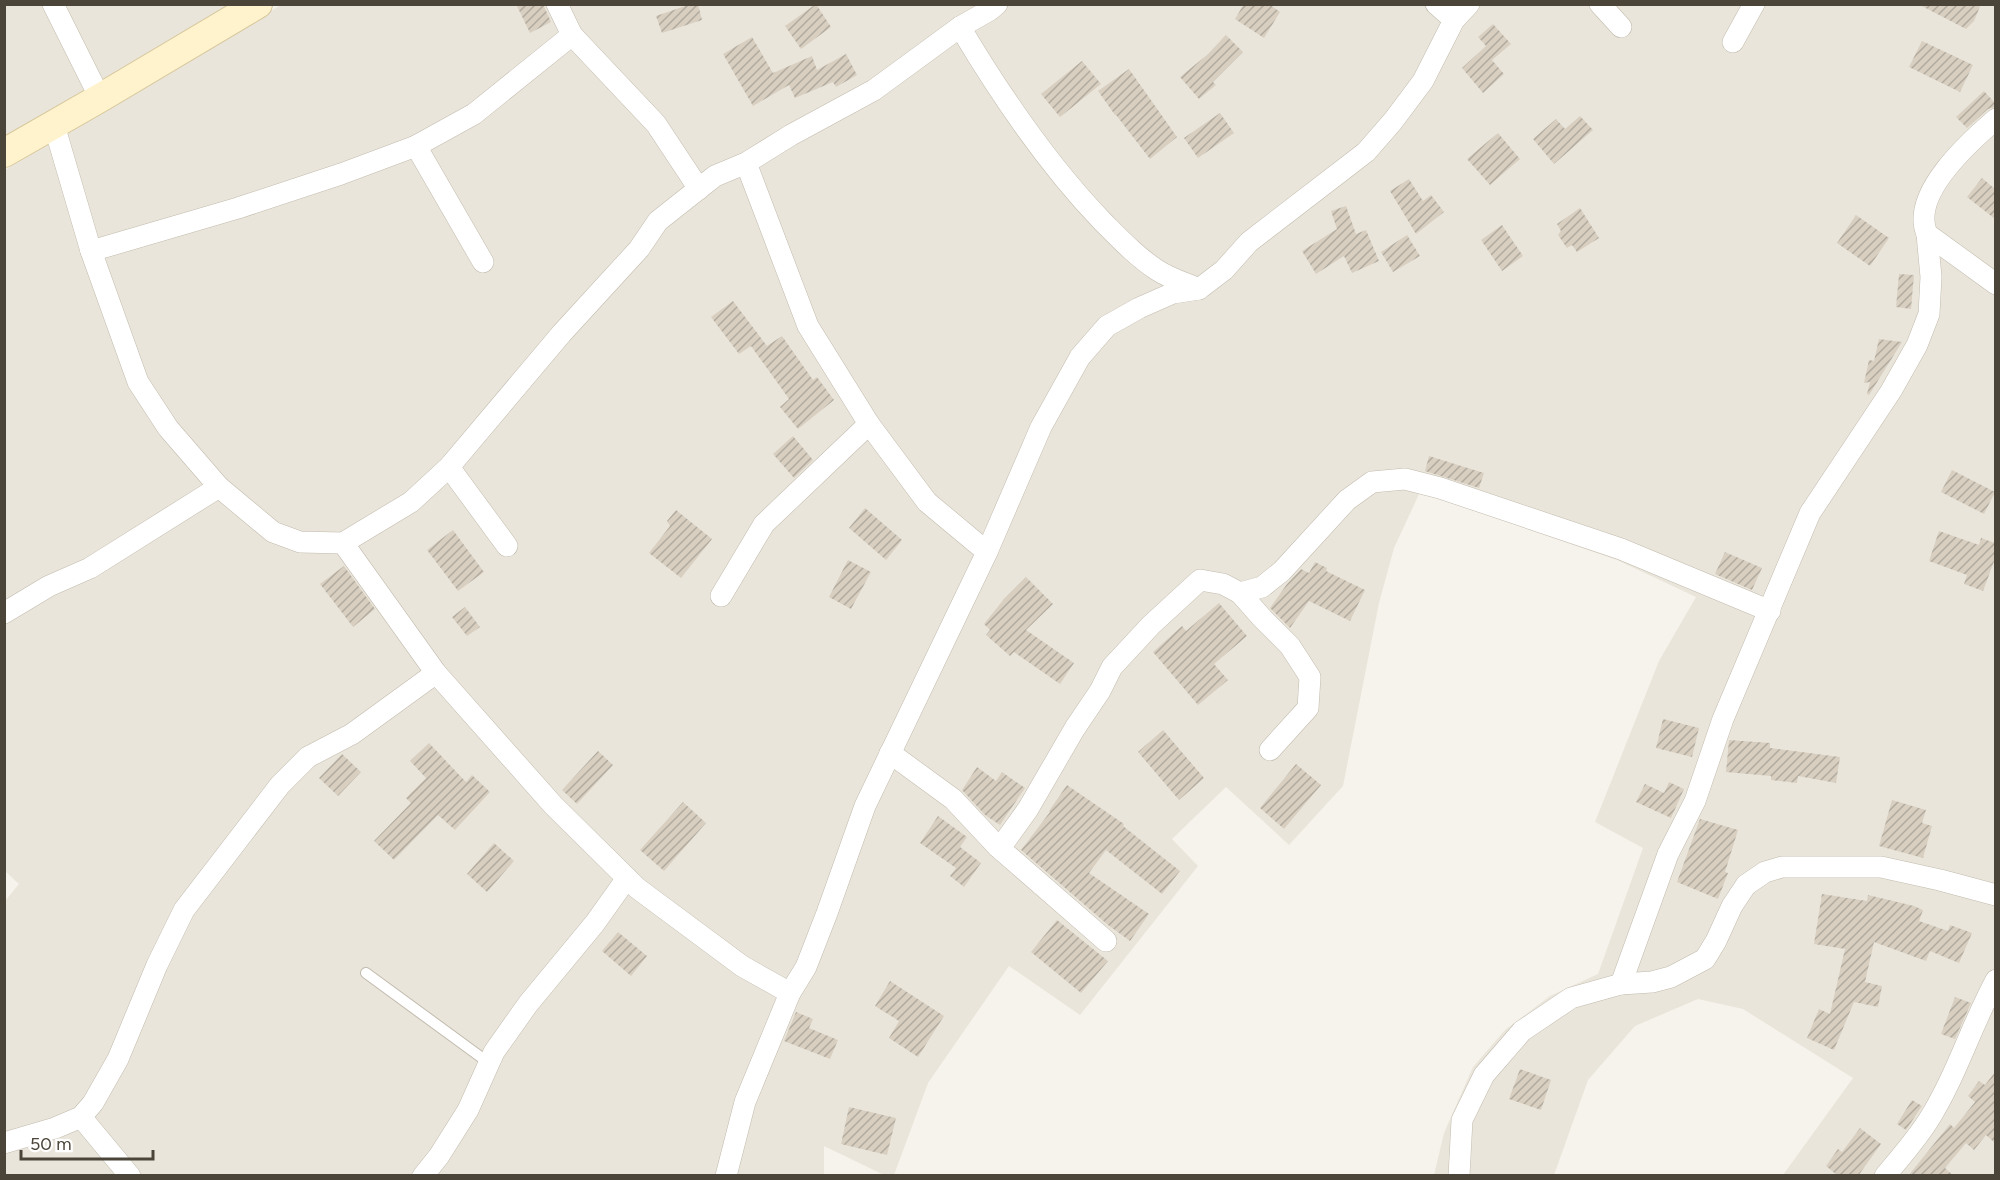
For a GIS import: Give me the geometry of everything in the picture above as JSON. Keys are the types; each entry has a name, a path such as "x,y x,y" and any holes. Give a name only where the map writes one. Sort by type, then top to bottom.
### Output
{"main road":[{"path":"4,153 258,4"}],"street":[{"path":"53,4 100,98"},
{"path":"557,4 572,34 656,124 699,189"},
{"path":"54,125 91,251 138,382 168,428 219,487 273,532 300,542 343,543 411,502 449,466 562,333 639,249 658,221 715,176 746,163 791,135 874,90 960,27 997,4"},
{"path":"1436,4 1454,20"},
{"path":"726,1176 745,1102 790,993 806,967 865,806 987,552 1041,427 1080,357 1107,326 1173,293 1199,289 1224,270 1249,242 1366,152 1393,122 1423,81 1454,20 1469,4"},
{"path":"1600,4 1621,27"},
{"path":"1732,42 1754,4"},
{"path":"960,27 997,88 1076,194 1130,250 1158,271 1199,289"},
{"path":"91,251 238,208 416,146 474,114 572,34"},
{"path":"1621,984 1668,854 1695,801 1723,719 1810,513 1891,391 1917,345 1929,314 1931,277 1927,234 1923,225 1924,211 1938,178 1973,138 1995,119"},
{"path":"416,146 483,262"},
{"path":"746,163 808,327 869,424 927,502 987,552"},
{"path":"1927,234 1995,284"},
{"path":"721,596 764,524 869,424"},
{"path":"449,466 507,546"},
{"path":"1240,593 1262,587 1282,572 1347,500 1372,482 1405,479 1440,488 1620,549 1770,611"},
{"path":"4,613 49,586 90,568 219,487"},
{"path":"343,543 436,673 553,805 637,888 742,966 790,993"},
{"path":"998,847 1028,809 1074,728 1100,691 1112,667 1151,625 1200,580 1223,584 1240,593 1290,646 1310,677 1308,708 1270,750"},
{"path":"4,1143 55,1128 81,1117 93,1103 118,1059 157,965 184,910 280,785 308,757 351,734 436,673"},
{"path":"890,753 953,799 998,847 1106,941"},
{"path":"1459,1176 1462,1120 1484,1075 1522,1031 1571,998 1621,984 1652,982 1671,976 1705,959 1732,906 1746,885 1765,872 1782,867 1881,867 1995,895"},
{"path":"423,1176 439,1156 468,1110 494,1052 528,1005 595,923 627,878"},
{"path":"1885,1176 1929,1120 1956,1066 1978,1011 1995,980"},
{"path":"81,1117 130,1176"}],"lane":[{"path":"366,973 489,1063"}],"shaded area":[{"path":"5,5 235,5 5,137"},
{"path":"281,5 1995,5 1995,1175 1783,1175 1853,1078 1743,1009 1698,999 1635,1026 1588,1080 1554,1175 1434,1175 1444,1133 1473,1067 1505,1030 1550,996 1598,974 1643,848 1595,822 1659,661 1696,597 1617,560 1420,492 1394,548 1379,603 1343,786 1289,845 1226,787 1172,839 1198,866 1080,1015 1009,966 928,1083 894,1175 884,1175 824,1146 824,1176 5,1175 5,901 19,884 5,871 5,170"}],"building":[{"path":"516,4 543,4 551,22 530,33"},
{"path":"691,4 698,4 702,20 662,33 656,16"},
{"path":"816,4 831,27 801,49 785,26"},
{"path":"1244,4 1269,4 1280,12 1264,38 1235,19"},
{"path":"1918,4 1981,4 1974,21 1966,29"},
{"path":"1493,24 1511,44 1492,60 1504,74 1483,93 1462,68 1486,46 1478,37"},
{"path":"1226,35 1243,52 1213,82 1216,85 1199,99 1180,77 1207,55"},
{"path":"752,37 773,73 812,56 817,70 846,54 857,75 836,87 833,82 795,98 789,85 753,106 723,54"},
{"path":"1922,41 1973,65 1960,92 1909,67"},
{"path":"1082,61 1101,84 1060,117 1041,94"},
{"path":"1129,69 1177,137 1150,159 1098,91"},
{"path":"1984,91 1995,103 1995,107 1988,109 1967,128 1956,117"},
{"path":"1220,113 1234,133 1198,158 1184,138"},
{"path":"1580,116 1593,130 1554,164 1533,139 1556,119 1565,129"},
{"path":"1498,133 1520,159 1490,185 1467,159"},
{"path":"1982,178 1995,189 1995,219 1967,197"},
{"path":"1409,179 1423,201 1431,195 1444,212 1416,234 1390,191"},
{"path":"1346,206 1356,234 1366,230 1379,261 1352,273 1344,256 1316,274 1302,251 1337,229 1331,211"},
{"path":"1580,208 1599,238 1577,252 1572,245 1567,248 1558,235 1561,231 1557,224"},
{"path":"1856,215 1889,238 1870,266 1837,243"},
{"path":"1502,225 1523,256 1502,271 1481,240"},
{"path":"1407,235 1420,256 1393,272 1381,252"},
{"path":"1899,274 1914,275 1911,309 1896,307"},
{"path":"733,301 767,346 782,336 813,380 817,377 834,400 798,429 780,407 789,399 751,346 739,354 711,317"},
{"path":"1879,339 1902,342 1869,395 1867,394 1870,382 1864,383 1869,360 1874,361"},
{"path":"793,436 813,460 794,478 773,454"},
{"path":"1429,456 1484,473 1479,488 1425,471"},
{"path":"1952,470 1995,492 1984,514 1941,492"},
{"path":"865,508 902,540 886,560 849,528"},
{"path":"676,510 712,539 681,578 649,553 670,526 667,521"},
{"path":"453,530 484,572 458,591 427,550"},
{"path":"1939,531 1979,545 1981,538 1995,543 1995,559 1983,591 1964,584 1967,575 1929,561"},
{"path":"1725,552 1762,568 1752,590 1715,574"},
{"path":"848,560 871,572 851,609 829,597"},
{"path":"1315,562 1327,568 1326,571 1365,590 1350,621 1309,601 1290,628 1270,608 1301,569 1309,573"},
{"path":"344,566 375,609 353,627 320,584"},
{"path":"1026,577 1053,604 1026,630 1074,663 1060,684 1014,652 1010,656 986,635 990,630 984,624"},
{"path":"1219,603 1247,636 1214,664 1228,680 1198,705 1153,652 1182,626 1186,631"},
{"path":"465,607 480,627 467,636 452,617"},
{"path":"1663,719 1699,728 1692,757 1656,748"},
{"path":"1163,730 1204,778 1179,800 1138,752"},
{"path":"1729,740 1770,743 1770,748 1840,757 1836,783 1798,776 1797,783 1771,780 1771,776 1726,772"},
{"path":"429,743 466,782 472,775 490,792 455,830 438,815 394,860 374,841 411,803 406,798 426,778 410,761"},
{"path":"598,751 613,765 577,804 562,790"},
{"path":"342,754 361,772 338,796 319,778"},
{"path":"1296,764 1321,785 1284,829 1260,808"},
{"path":"977,767 996,781 1002,772 1025,788 1000,825 985,815 962,790"},
{"path":"1669,782 1684,789 1671,818 1636,802 1645,784 1664,793"},
{"path":"1067,785 1124,824 1123,826 1180,871 1162,894 1106,850 1089,873 1149,914 1130,941 1108,925 1021,850"},
{"path":"1892,800 1926,810 1922,823 1932,826 1923,858 1879,846"},
{"path":"683,802 706,823 664,871 640,850"},
{"path":"938,816 967,837 960,847 981,863 964,887 950,876 956,868 920,843"},
{"path":"1700,819 1738,830 1725,872 1728,873 1718,899 1677,882"},
{"path":"494,843 514,861 487,892 467,874"},
{"path":"1822,894 1867,901 1868,895 1914,906 1923,910 1919,921 1948,931 1950,925 1972,933 1959,963 1930,951 1926,961 1874,942 1865,982 1882,986 1878,1007 1854,1002 1834,1050 1807,1038 1819,1009 1830,1014 1845,949 1814,944"},
{"path":"1057,920 1108,961 1081,993 1031,952"},
{"path":"618,932 647,956 631,976 602,951"},
{"path":"890,981 944,1016 918,1057 889,1038 899,1021 875,1006"},
{"path":"1955,997 1971,1003 1955,1039 1941,1034"},
{"path":"796,1012 813,1019 809,1028 838,1040 830,1059 784,1041"},
{"path":"1520,1069 1551,1080 1541,1110 1509,1099"},
{"path":"1995,1072 1995,1143 1986,1135 1974,1150 1966,1143 1945,1168 1954,1176 1908,1176 1950,1124 1954,1128 1975,1102 1968,1096 1979,1081 1985,1085"},
{"path":"1912,1100 1922,1106 1906,1130 1897,1124"},
{"path":"849,1107 896,1118 887,1155 841,1144"},
{"path":"1860,1128 1881,1144 1858,1176 1838,1176 1826,1166 1838,1149 1842,1152"}]}
